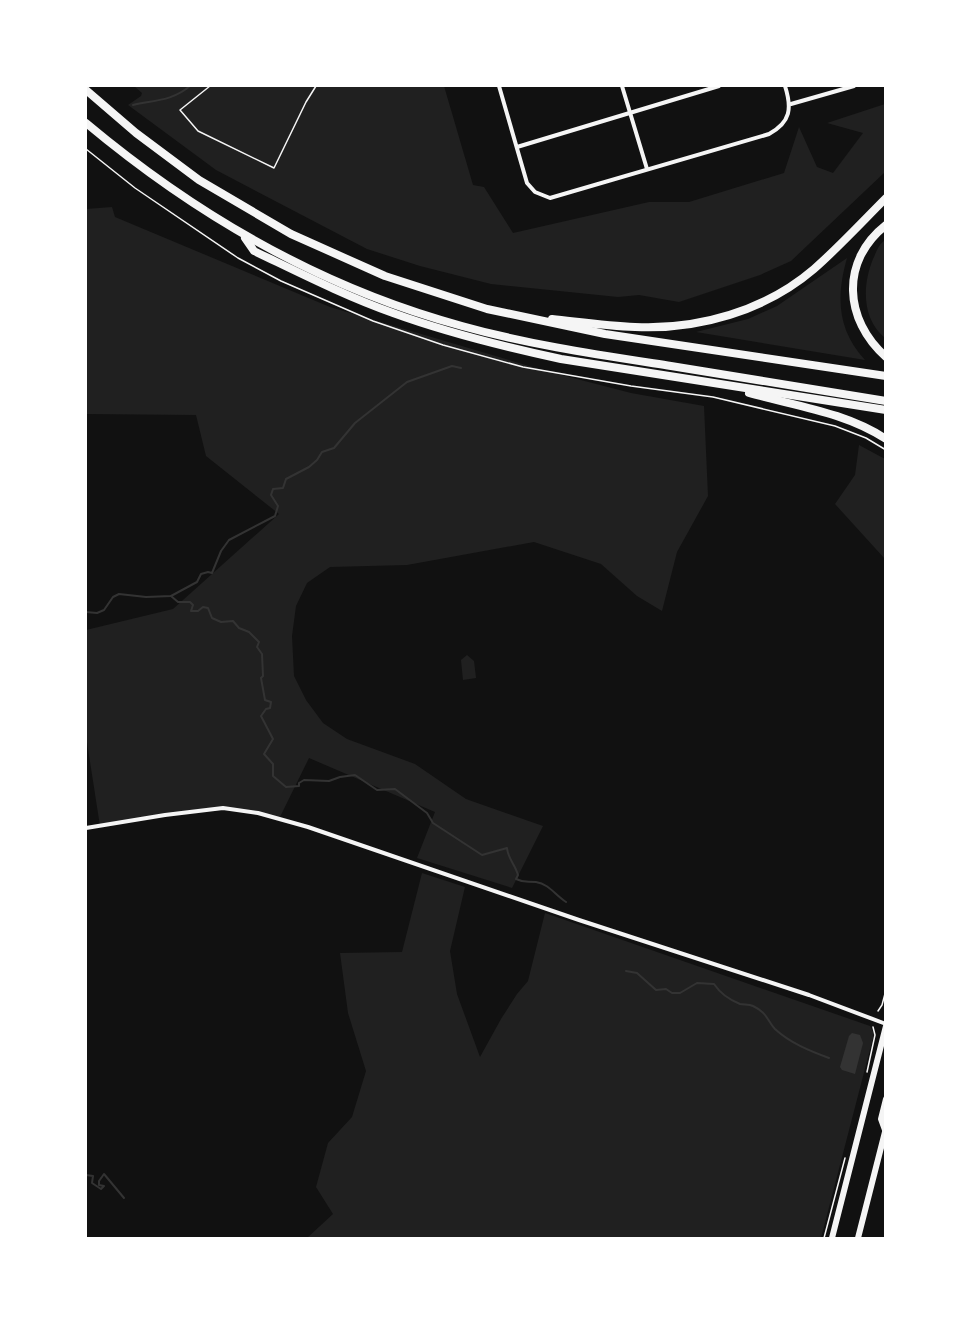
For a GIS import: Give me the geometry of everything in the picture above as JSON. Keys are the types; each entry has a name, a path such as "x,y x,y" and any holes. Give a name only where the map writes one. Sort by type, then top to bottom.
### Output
{"highway":[{"path":"86,90 136,134 200,180 291,234 385,276 487,309 605,334 885,376"},
{"path":"86,123 132,162 242,235 332,279 406,308 471,328 572,350 885,401"},
{"path":"514,315 636,327 710,321 747,309 782,291 805,275 843,242 885,198"},
{"path":"885,225 868,243 859,258 852,288 853,305 865,334 885,357"},
{"path":"242,235 254,250 315,281 393,313 509,348 561,359 885,410"},
{"path":"719,384 834,415 868,427 885,439"}],"main road":[{"path":"832,1239 885,1025"},
{"path":"858,1239 885,1129 881,1119 885,1099"}],"street":[{"path":"499,86 527,183 535,192 550,198 769,134 784,122 791,104 785,86"},
{"path":"622,86 647,169"},
{"path":"517,147 719,86"},
{"path":"791,104 854,86"},
{"path":"86,828 223,808 251,811 308,827 579,920 809,995 885,1025"}],"path":[{"path":"210,86 180,110 198,131 274,168 316,86"},
{"path":"878,1011 882,1005 885,990"},
{"path":"866,1079 875,1035 873,1027"},
{"path":"824,1239 847,1152"}],"shaded area":[{"path":"134,86 444,86 473,185 484,187 513,233 649,202 689,202 784,173 799,127 817,167 833,173 863,133 827,123 885,104 885,172 791,261 760,275 679,302 639,295 618,297 491,284 420,266 367,249 216,170 128,105 142,93"},
{"path":"112,207 115,217 330,307 546,371 631,393 704,406 708,496 677,552 662,611 637,596 601,564 534,542 407,565 330,567 307,583 296,606 292,636 294,676 306,700 323,723 347,739 415,764 466,799 543,826 512,888 417,858 435,812 309,758 279,819 223,808 100,826 86,736 86,630 173,609 279,514 206,456 196,415 86,414 86,209"},
{"path":"885,240 885,338 877,330 868,312 866,291 869,269 879,246"},
{"path":"847,258 841,286 841,312 849,336 865,360 696,332 748,319 777,306"},
{"path":"859,445 885,459 885,559 835,504 855,475"},
{"path":"467,655 474,661 476,678 463,680 461,660"},
{"path":"422,873 465,887 450,951 457,994 480,1057 501,1019 528,981 545,913 870,1026 874,1034 821,1238 307,1238 333,1214 316,1187 328,1143 352,1117 366,1071 348,1013 340,953 402,952"},
{"path":"852,1033 860,1035 863,1043 855,1074 842,1070 840,1067 849,1036"}],"waterway":[{"path":"133,105 177,95 190,86"},
{"path":"86,612 97,613 104,610 113,597 119,594 146,597 171,596 197,582 201,574 212,573 221,551 229,540 275,516 278,506 271,495 273,489 283,488 286,479 309,467 322,452 334,448 355,423 407,382 452,366 461,368"},
{"path":"171,596 178,602 190,602 193,605 191,611 198,611 203,607 208,608 212,618 221,622 233,621 259,642 257,647 262,654 263,676 261,678 265,700 271,702 270,708 266,709 261,716 273,739 264,754 273,764 273,776 286,787 299,786 299,783 304,780 329,781 355,775 377,790 395,789 427,813 433,823 482,855 507,848 518,875 516,879 545,885 566,902"},
{"path":"626,971 637,973 656,990 666,989 672,993 680,993 697,983 714,984 722,993 740,1004 751,1005 762,1011 775,1029 787,1038 829,1058"},
{"path":"86,1175 93,1176 92,1183 101,1189 104,1186 99,1185 99,1181 104,1174 124,1198"}]}
